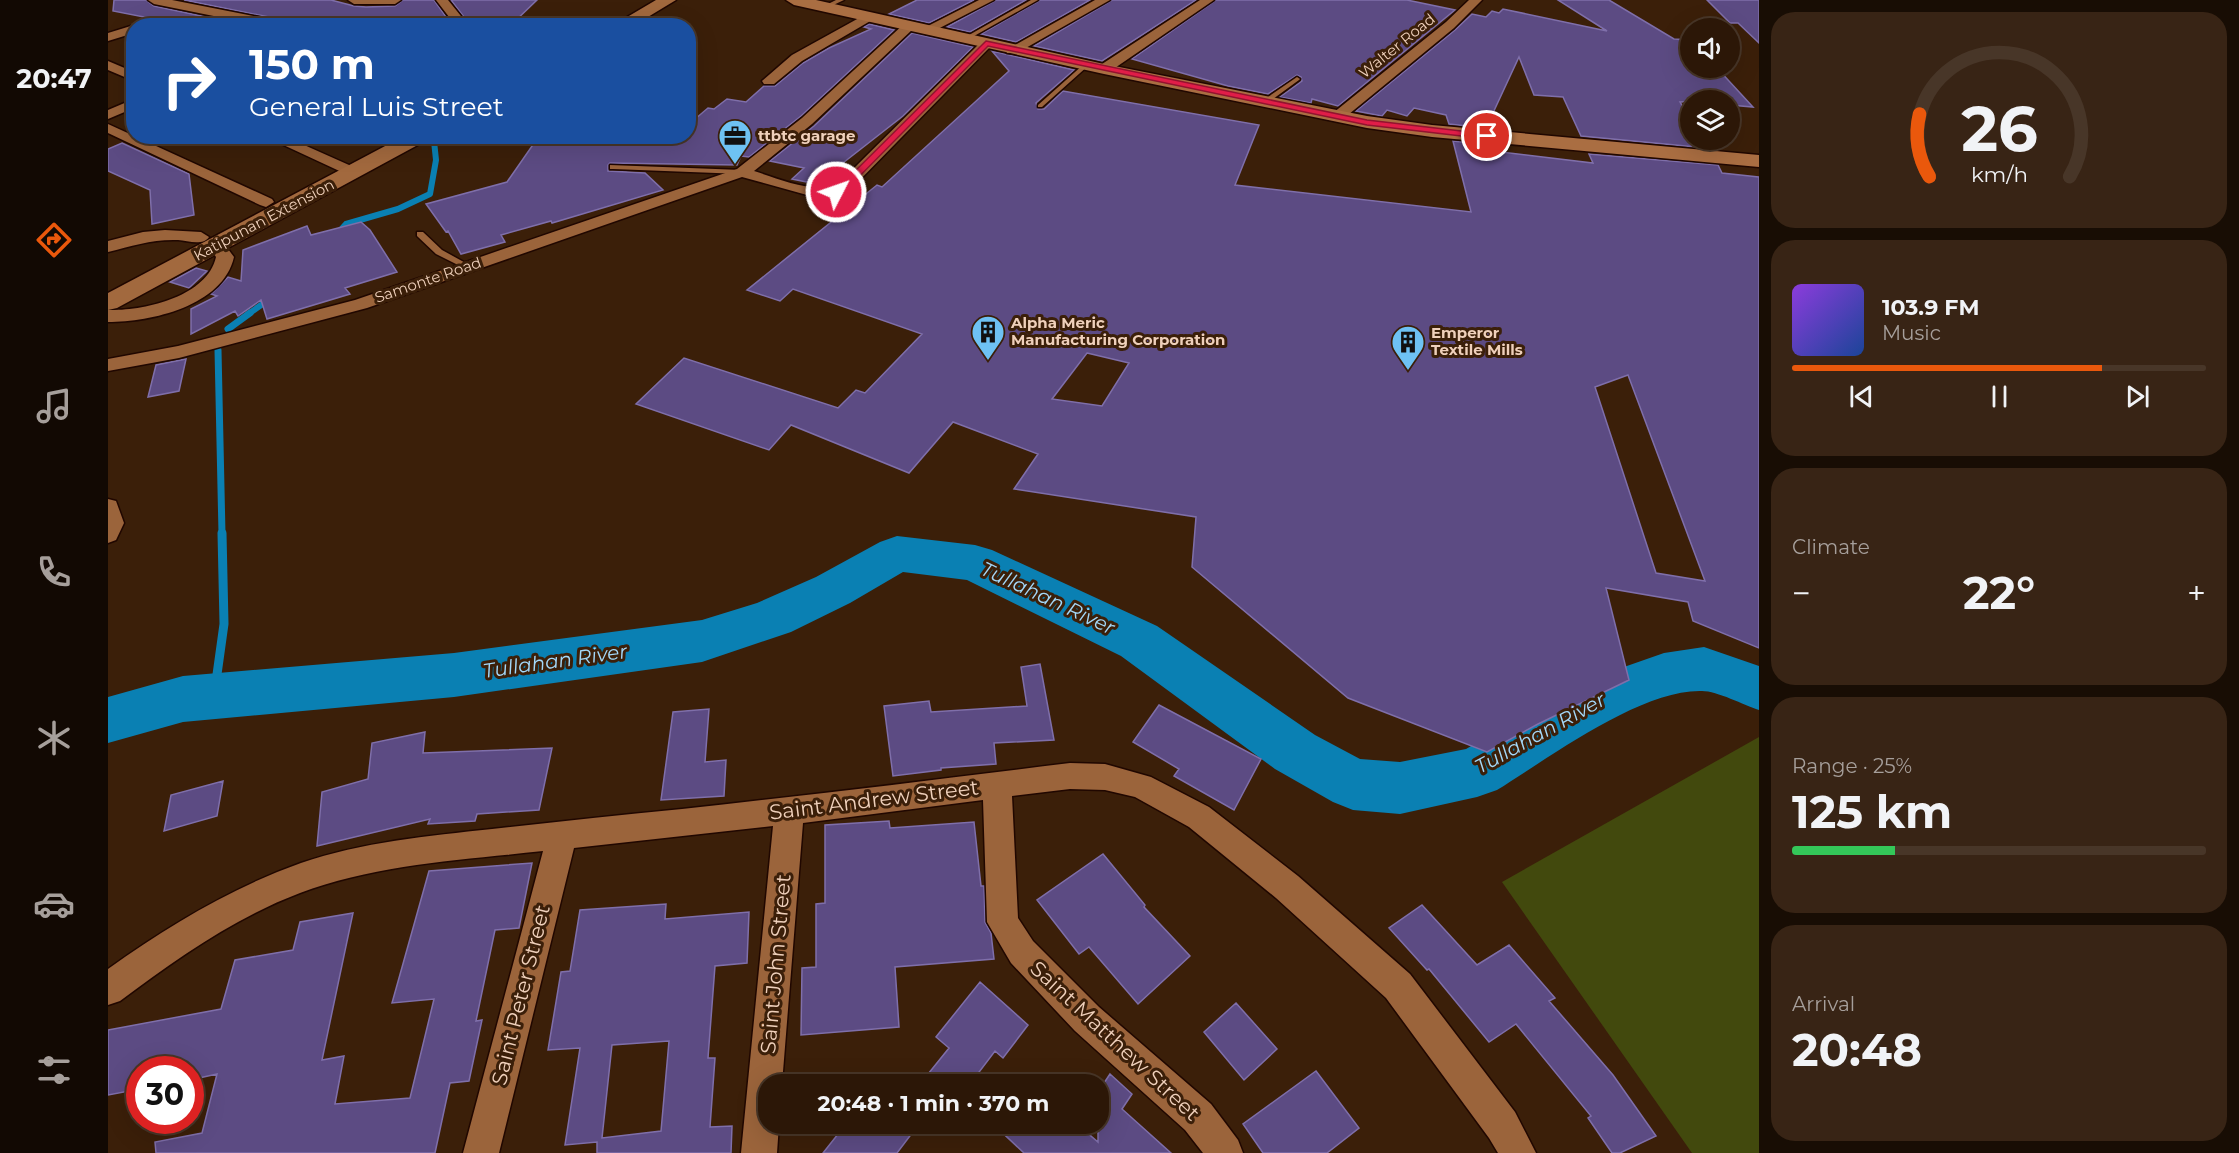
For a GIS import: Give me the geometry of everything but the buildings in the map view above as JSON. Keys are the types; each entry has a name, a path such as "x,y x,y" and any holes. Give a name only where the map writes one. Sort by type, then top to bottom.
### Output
{"main road":[{"path":"635,18 668,0"},
{"path":"794,0 833,4 868,17 1012,50 1338,116 1432,131 1759,161"},
{"name":"Katipunan Extension","path":"108,286 209,241 344,169 380,144"},
{"name":"Katipunan Extension","path":"108,303 209,241 266,202 403,144"}],"street":[{"path":"154,0 244,18"},
{"path":"354,0 396,0"},
{"path":"442,0 457,18"},
{"name":"Samonte Road","path":"108,365 179,352 361,304 742,172 763,158 917,28 988,0"},
{"path":"1012,50 1104,0"},
{"path":"1095,67 1208,0"},
{"name":"Walter Road","path":"1338,116 1450,26 1476,0"},
{"path":"769,81 797,58 868,17"},
{"path":"108,37 126,31"},
{"path":"742,172 810,191 836,192 843,188 986,44"},
{"path":"108,65 126,73"},
{"path":"108,115 126,107"},
{"path":"108,128 126,136"},
{"path":"142,144 266,202"},
{"path":"289,144 344,169"},
{"path":"108,247 128,239 164,233 209,241 225,257 221,272 205,287 179,302 147,312 108,316"},
{"path":"108,507 113,524 108,534"},
{"name":"Saint Andrew Street","path":"108,989 159,950 231,908 302,878 416,850 789,811 1070,776 1105,777 1140,786 1199,818 1287,887 1398,986 1502,1125 1518,1153"},
{"name":"Saint Matthew Street","path":"997,785 1003,922 1022,952 1087,1019 1198,1117 1225,1153"},
{"name":"Saint John Street","path":"759,1153 789,811"},
{"name":"Saint Peter Street","path":"481,1153 562,836"}],"lane":[{"path":"965,39 1035,0"},
{"path":"1040,106 1095,67"},
{"path":"1268,102 1270,98 1297,79"},
{"path":"613,167 742,172"},
{"path":"420,234 439,252 467,266"}],"green space":[{"path":"1759,737 1759,1153 1692,1153 1502,882"}],"waterway":[{"path":"338,233 346,224 398,209 430,194 436,160 434,144"},
{"path":"247,315 271,298"},
{"path":"228,329 250,313"},
{"path":"218,350 222,534"},
{"path":"214,696 224,624 222,533"},
{"name":"Tullahan River","path":"108,720 183,699 454,675 702,641 773,618 833,590 897,554 975,563 1139,641 1295,752 1353,784 1400,788 1477,772 1603,697 1664,675 1704,669 1759,688"}],"place":[{"name":"ttbtc garage","path":"735,165"},
{"name":"Alpha Meric Manufacturing Corporation","path":"988,361"},
{"name":"Emperor Textile Mills","path":"1408,371"}],"route":[{"path":"836,192 843,188 986,44 1367,122 1487,136"}]}
